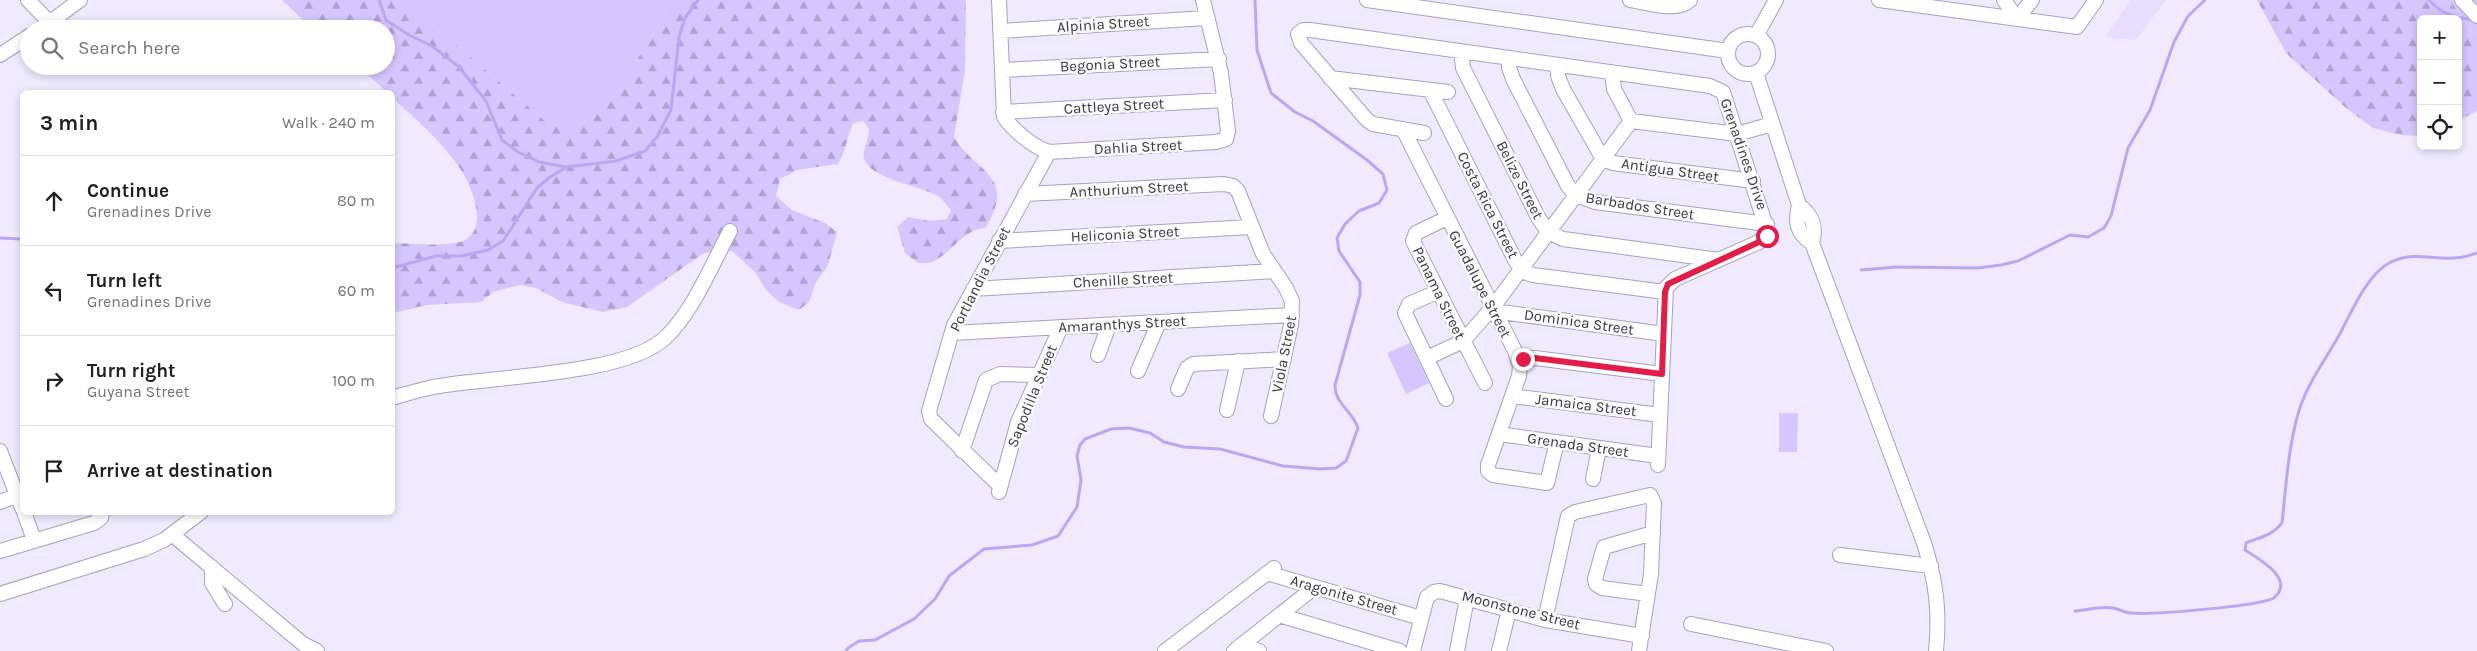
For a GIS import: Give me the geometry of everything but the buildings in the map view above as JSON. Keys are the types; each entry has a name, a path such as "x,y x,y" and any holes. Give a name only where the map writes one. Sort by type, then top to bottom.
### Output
{"street":[{"path":"28,0 46,20"},
{"path":"38,0 47,20"},
{"path":"54,20 80,0"},
{"path":"999,0 1003,112 1007,121 1017,130 1038,147 1049,152"},
{"path":"1203,0 1206,18 1218,58 1225,100"},
{"path":"1367,0 1728,51"},
{"path":"1630,0 1676,6 1685,4 1690,0"},
{"path":"1756,36 1776,0"},
{"path":"1883,0 1956,6 2017,19 2077,27 2096,0"},
{"path":"2004,0 2017,19"},
{"path":"2017,19 2032,0"},
{"path":"2462,0 2477,16"},
{"name":"Alpinia Street","path":"1000,31 1206,18"},
{"name":"Grenadines Drive","path":"1330,78 1301,43 1298,34 1304,30 1612,72 1720,89 1725,96 1738,134 1767,224 1768,233 1763,239 1672,281 1665,292"},
{"path":"1748,34 1756,36 1764,42 1768,55 1763,68 1756,73 1747,74 1735,70 1728,59 1728,51 1737,38 1748,34"},
{"path":"0,55 20,42"},
{"name":"Belize Street","path":"1461,51 1463,68 1538,217 1548,232 1563,239 1719,260"},
{"name":"Begonia Street","path":"1002,70 1218,58"},
{"name":"Barbados Street","path":"1509,58 1509,68 1514,81 1568,186 1576,195 1595,202 1767,224"},
{"name":"Antigua Street","path":"1558,65 1558,76 1563,89 1603,159 1613,163 1753,181"},
{"path":"1612,72 1614,89 1631,121"},
{"path":"1756,73 1799,205 1797,226 1802,235 1812,242 1892,453 1931,566 1939,621 1936,651"},
{"path":"1330,78 1448,92"},
{"path":"1330,78 1370,122 1424,133"},
{"name":"Costa Rica Street","path":"1430,90 1520,269 1533,276 1665,292"},
{"name":"Cattleya Street","path":"1003,112 1225,100"},
{"name":"Dahlia Street","path":"1049,152 1216,142 1226,139 1228,131 1225,100"},
{"path":"1631,121 1738,134 1772,124"},
{"path":"1427,358 1463,341 1494,309 1520,269 1631,121"},
{"name":"Guadalupe Street","path":"1403,129 1494,309 1518,361"},
{"name":"Portlandia Street","path":"962,451 929,414 952,333 973,289 1049,152"},
{"name":"Anthurium Street","path":"1025,194 1224,184 1233,186"},
{"name":"Viola Street","path":"1233,186 1238,191 1263,254 1290,294 1292,315 1271,416"},
{"name":"Panama Street","path":"1447,218 1416,233 1413,238 1437,292 1485,383"},
{"name":"Heliconia Street","path":"1000,241 1251,227"},
{"path":"395,397 432,387 569,370 617,360 652,348 666,338 679,320 730,231"},
{"name":"Chenille Street","path":"973,289 1274,271"},
{"path":"1437,292 1409,304 1405,309 1406,316 1446,399"},
{"path":"1660,414 1665,292"},
{"name":"Dominica Street","path":"1494,309 1664,334"},
{"name":"Amaranthys Street","path":"952,333 1292,315"},
{"path":"1138,371 1159,322"},
{"path":"1098,355 1109,324"},
{"name":"Sapodilla Street","path":"962,451 999,491 1018,422 1061,327"},
{"path":"1557,442 1547,483 1493,475 1488,471 1488,465 1519,376 1518,361 1535,358 1662,374"},
{"path":"1178,389 1187,368 1192,364 1284,359"},
{"path":"1227,410 1238,361"},
{"path":"962,451 986,380 1000,374 1038,375"},
{"name":"Jamaica Street","path":"1512,396 1660,414"},
{"name":"Grenada Street","path":"1499,434 1599,448 1658,460 1660,414"},
{"path":"1593,479 1599,448"},
{"path":"1,457 20,497"},
{"path":"1545,620 1566,520 1569,514 1644,494 1652,496 1654,503 1653,533 1648,594 1639,651"},
{"path":"0,502 20,499"},
{"path":"25,515 34,540"},
{"path":"0,551 94,523 102,515"},
{"path":"0,594 144,549 173,535 198,515"},
{"path":"1648,594 1602,588 1596,584 1595,579 1604,547 1653,533"},
{"path":"173,535 303,644 317,651"},
{"path":"1840,555 1931,566"},
{"path":"212,568 212,583 225,604"},
{"name":"Aragonite Street","path":"1165,651 1271,570 1315,587 1421,618"},
{"path":"1237,648 1315,587"},
{"name":"Moonstone Street","path":"1421,618 1430,594 1446,592 1545,620 1642,636"},
{"path":"1457,651 1467,598"},
{"path":"1929,651 1932,620 1938,607"},
{"path":"1499,651 1509,610"},
{"path":"1279,615 1400,651"},
{"path":"1414,651 1421,618"},
{"path":"1692,624 1826,651"},
{"path":"1237,648 1259,651"}],"shaded area":[{"path":"2131,0 2166,0 2136,40 2105,37"}],"green space":[{"path":"282,0 404,0 545,121 561,128 571,128 598,114 614,96 671,6 678,0 966,0 965,70 954,137 963,149 990,176 995,185 997,196 994,209 986,227 977,229 963,237 934,261 918,263 905,253 897,227 908,217 929,221 947,219 951,210 938,196 885,177 868,165 864,154 869,129 863,121 853,123 838,164 797,170 780,179 776,196 792,210 825,223 837,232 828,265 816,282 809,302 799,310 779,302 766,290 756,273 732,251 704,253 627,307 603,312 562,302 536,288 520,285 493,292 481,302 427,305 395,313 395,243 450,244 465,240 473,233 476,224 477,217 474,199 468,182 458,166 434,137 395,100 395,90 385,90 368,75 395,75 395,20 303,20"},
{"path":"404,0 678,0 671,6 614,96 598,114 571,128 561,128 545,121"},
{"path":"2257,0 2450,0 2460,15 2417,15 2417,136 2401,135 2373,128 2346,108 2286,53"},
{"path":"2450,0 2477,0 2477,40 2462,15"},
{"path":"2462,18 2477,40 2477,111 2462,119"},
{"path":"1410,343 1429,383 1406,394 1387,353"},
{"path":"1779,413 1798,413 1797,452 1779,452"}],"waterway":[{"path":"379,0 386,20"},
{"path":"395,26 432,46 459,67 486,101 502,140 518,152 539,162 566,167 616,161 645,151 657,137 671,110 679,37 685,18 698,0"},
{"path":"846,651 859,641 875,640 914,619 935,599 949,576 984,549 1032,545 1058,536 1077,507 1081,480 1077,456 1080,445 1085,439 1111,429 1129,428 1150,433 1164,442 1184,447 1220,449 1283,466 1321,469 1336,468 1346,461 1358,428 1352,416 1337,397 1335,385 1360,295 1360,282 1339,251 1337,238 1345,224 1359,211 1379,203 1387,190 1383,174 1367,160 1313,121 1295,112 1271,93 1257,50 1255,0"},
{"path":"1861,270 1897,267 1978,268 2001,265 2018,261 2070,235 2088,237 2104,228 2111,216 2128,148 2150,110 2174,42 2188,16 2205,0"},
{"path":"2429,0 2446,13 2468,19"},
{"path":"395,267 436,256 461,256 488,250 503,241 537,188 565,168"},
{"path":"0,238 20,239"},
{"path":"2075,611 2104,607 2132,613 2183,611 2252,604 2275,597 2280,590 2277,576 2265,563 2245,550 2246,543 2270,533 2282,523 2290,454 2301,404 2310,384 2360,296 2374,276 2391,262 2415,256 2458,258 2477,253"}],"route":[{"path":"1523,359 1535,358 1662,374 1665,292 1668,284 1759,242 1767,236"}]}
